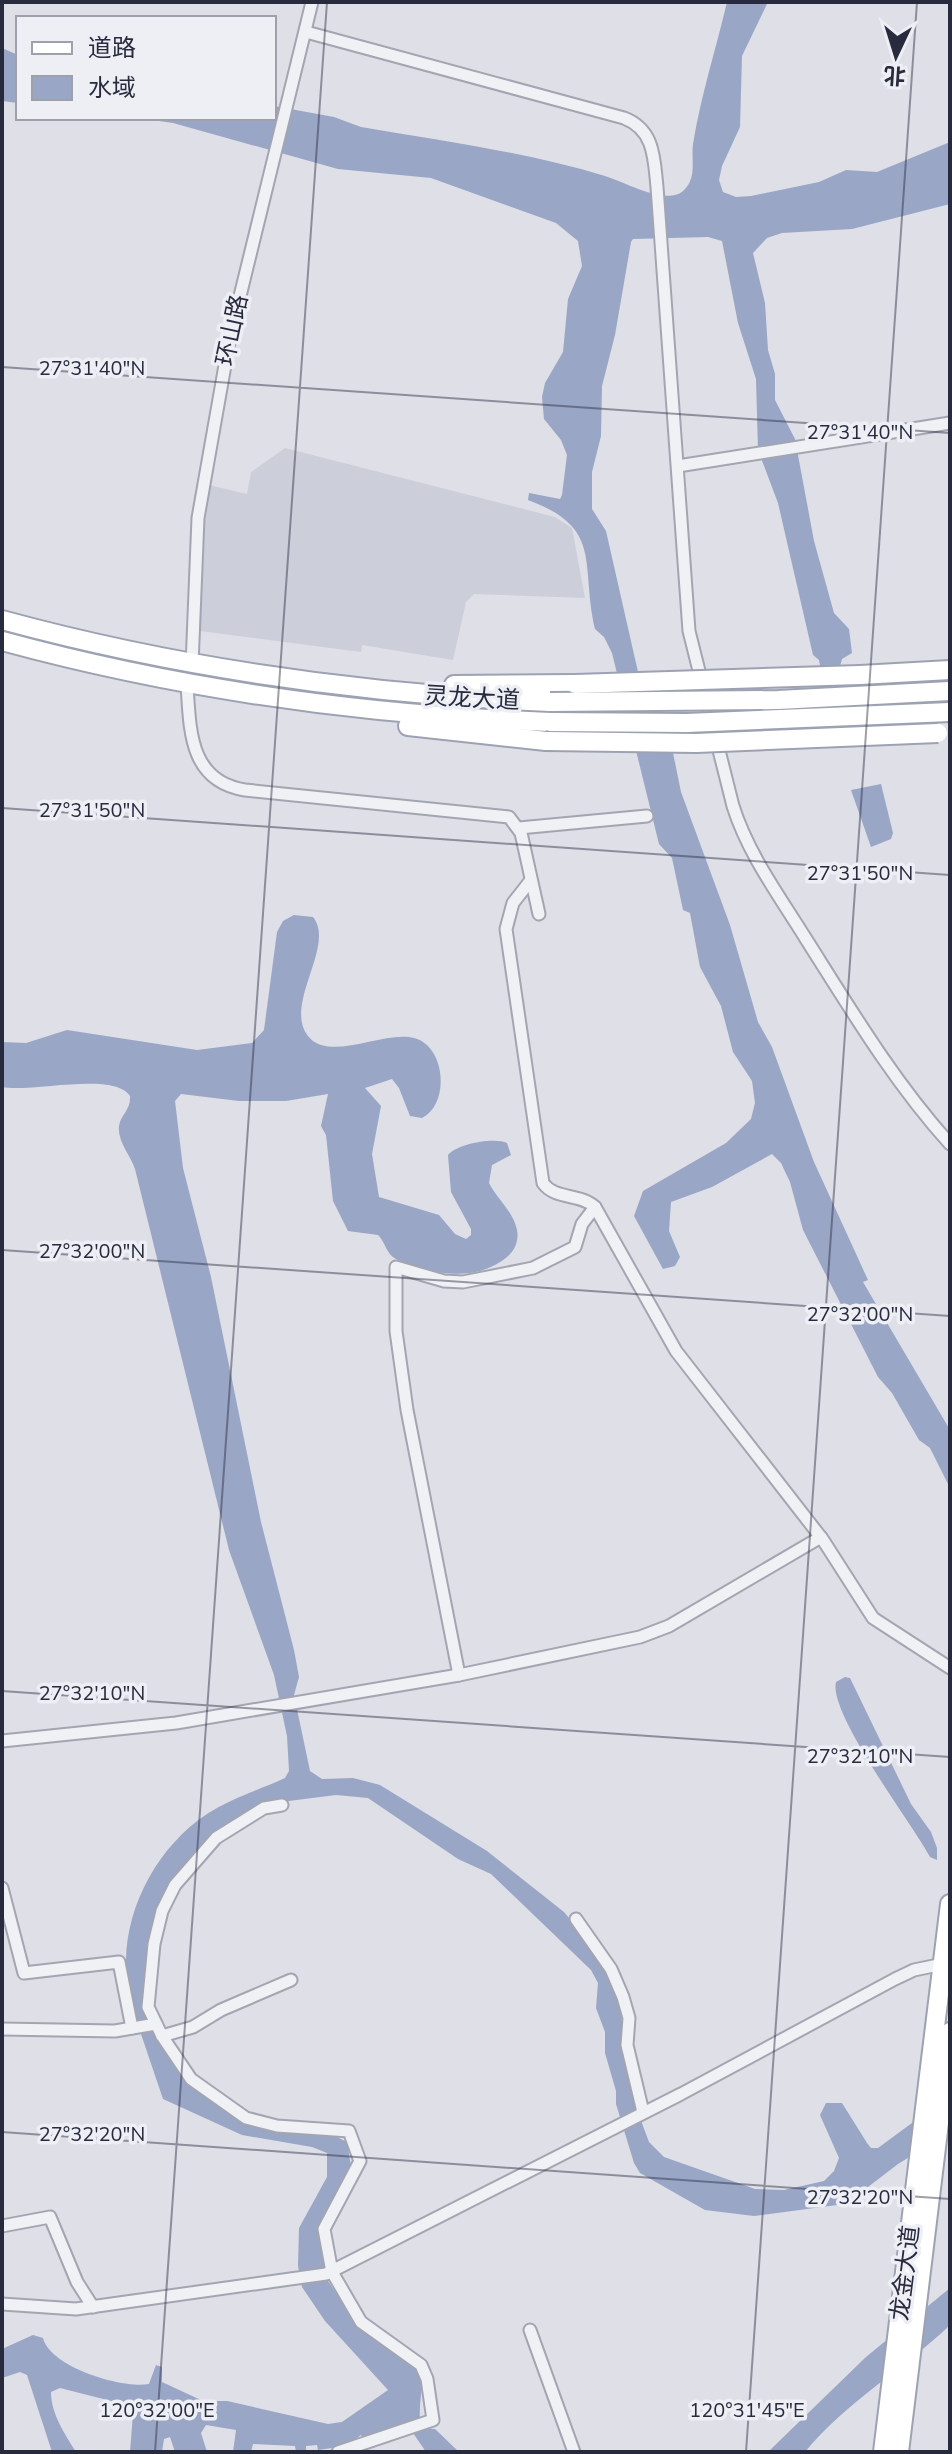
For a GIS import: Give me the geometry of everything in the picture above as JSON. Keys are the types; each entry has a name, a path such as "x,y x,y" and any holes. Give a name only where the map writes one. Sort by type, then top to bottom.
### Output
{"main road":[{"name":"灵龙大道","path":"2,620 192,665 407,694 550,702 778,700 950,691"},
{"path":"2,641 187,685 358,719 696,743 944,732"},
{"path":"245,673 303,674 437,685 575,684 950,670"},
{"name":"灵龙大道","path":"548,732 950,712"},
{"name":"龙金大道","path":"883,2452 950,1904"},
{"name":"龙金大道","path":"899,2452 950,2032"}],"street":[{"name":"环山路","path":"192,665 199,512 230,337 312,2"},
{"path":"306,32 630,121 650,141 662,245 691,648 740,828 898,1083 950,1144"},
{"path":"678,466 950,423"},
{"path":"187,685 194,751 203,769 223,783 245,790 500,814 519,828 539,914"},
{"path":"519,828 647,816"},
{"path":"531,880 513,903 506,929 542,1179 551,1191 589,1201 595,1207 676,1351 821,1537 876,1622 950,1668"},
{"path":"459,1675 407,1410 396,1331 396,1267 450,1282 533,1268 573,1250 582,1224 595,1207"},
{"path":"2,1741 176,1723 277,1706 459,1675 660,1630 821,1537"},
{"path":"282,1805 264,1808 216,1838 175,1885 161,1915 147,1991 148,2007 162,2036 191,2079 246,2118 277,2126 349,2131 360,2161 324,2229 329,2273 361,2322 421,2365 427,2379 433,2420 338,2452"},
{"path":"2,1888 24,1973 119,1962 132,2028"},
{"path":"576,1919 611,1969 623,1997 629,2018 627,2045 641,2113"},
{"path":"2,2304 55,2310 93,2307 329,2273 895,1979 914,1970 943,1964"},
{"path":"162,2036 193,2027 221,2010 291,1980"},
{"path":"2,2029 115,2031 156,2024"},
{"path":"2,2226 50,2217 77,2282 93,2307"},
{"path":"530,2330 574,2452"}],"shaded area":[{"path":"285,448 555,517 572,528 585,598 474,594 466,602 453,660 362,645 361,652 200,631 196,600 201,524 209,485 247,494 251,472"}],"water":[{"path":"727,2 768,2 742,56 740,127 722,166 719,180 723,192 736,197 751,196 819,182 846,170 877,172 950,142 950,204 852,229 782,233 767,238 753,253 765,303 768,350 775,374 775,400 795,439 814,541 834,613 849,629 852,653 842,659 839,670 821,671 819,660 813,655 778,503 758,450 756,379 738,323 722,241 708,237 633,239 631,242 615,335 602,386 601,436 592,472 592,509 606,531 638,672 671,743 681,792 730,925 758,1022 772,1047 814,1162 868,1280 863,1282 950,1430 950,1488 930,1448 919,1440 892,1393 878,1377 803,1230 790,1182 781,1163 772,1154 712,1187 671,1202 669,1231 680,1257 675,1266 663,1269 634,1216 643,1191 726,1143 751,1119 755,1103 752,1081 733,1052 721,1006 700,967 690,913 683,910 672,858 659,844 612,653 604,637 595,629 587,567 579,536 552,511 528,500 529,493 560,499 562,495 567,455 561,440 544,419 542,397 545,383 563,352 568,299 582,266 578,241 556,223 431,178 338,169 173,123 152,120 276,120 276,106 334,117 361,127 545,160 668,196 677,195 691,180 693,144"},
{"path":"2,48 16,54 16,103 2,101"},
{"path":"881,784 893,833 891,839 871,847 851,790"},
{"path":"294,915 313,917 318,929 315,959 301,1008 302,1023 308,1036 317,1044 329,1047 388,1038 414,1038 425,1043 438,1063 440,1089 437,1101 422,1118 410,1116 392,1079 365,1088 381,1106 372,1154 379,1197 439,1215 455,1234 466,1239 471,1235 471,1229 451,1192 448,1155 467,1145 501,1141 507,1143 511,1155 492,1165 489,1183 512,1217 517,1234 516,1245 510,1254 481,1271 453,1274 409,1265 393,1257 378,1235 348,1231 333,1201 326,1135 321,1126 328,1094 286,1101 239,1101 181,1094 175,1101 183,1168 211,1277 261,1522 294,1650 299,1677 294,1695 310,1771 322,1779 353,1778 380,1785 487,1851 564,1912 593,1947 616,1986 637,2110 649,2142 664,2157 755,2189 784,2190 824,2181 834,2171 839,2158 820,2115 826,2103 842,2103 871,2148 878,2148 950,2095 950,2132 898,2164 851,2200 837,2205 754,2216 705,2210 640,2173 616,2104 616,2091 605,2053 605,2032 596,2008 598,1983 591,1970 491,1874 458,1859 368,1798 336,1795 273,1803 189,1861 151,1941 144,1999 148,2019 135,2021 127,1975 128,1939 132,1918 149,1877 175,1842 207,1814 285,1778 289,1771 287,1736 274,1675 229,1550 135,1169 120,1137 119,1126 130,1096 121,1089 107,1085 2,1087 2,1042 26,1043 67,1030 197,1050 252,1043 264,1030 277,932 283,921"},
{"path":"850,1678 911,1804 931,1832 937,1848 937,1860 930,1857 845,1718 837,1697 836,1682"},
{"path":"153,2031 193,2085 267,2128 335,2136 347,2142 351,2166 318,2233 328,2281 356,2323 421,2368 421,2428 435,2429 459,2452 426,2452 407,2424 363,2439 361,2435 346,2446 318,2450 317,2445 306,2446 306,2452 296,2452 295,2446 253,2444 251,2452 233,2452 236,2430 206,2425 201,2433 207,2452 175,2452 170,2437 164,2439 162,2452 130,2452 133,2414 127,2405 60,2388 51,2392 53,2408 76,2452 52,2452 27,2375 20,2372 2,2378 2,2349 33,2335 43,2338 48,2349 59,2358 88,2374 122,2383 149,2384 156,2365 162,2367 162,2382 203,2401 227,2401 328,2424 342,2422 388,2390 325,2321 302,2287 298,2266 299,2228 327,2177 327,2153 312,2147 242,2135 163,2099 141,2034"},
{"path":"950,2288 950,2325 838,2417 805,2452 768,2452 866,2357"}]}
